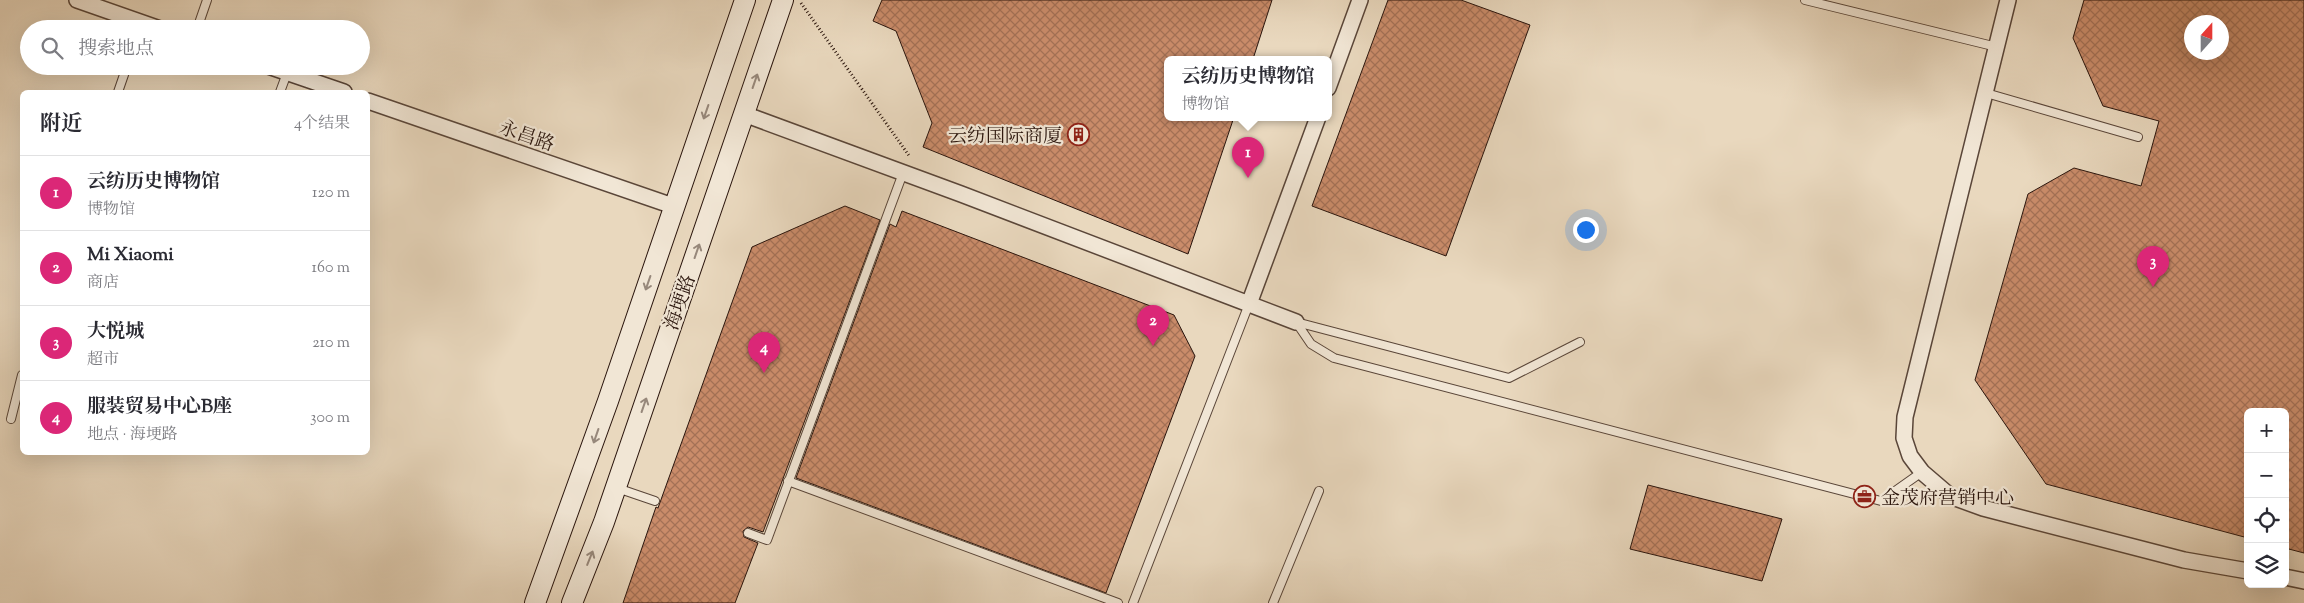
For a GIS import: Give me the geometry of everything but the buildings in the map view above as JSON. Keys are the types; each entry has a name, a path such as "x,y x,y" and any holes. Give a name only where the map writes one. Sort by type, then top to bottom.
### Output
{"main road":[{"name":"海埂路","path":"534,603 608,401 745,0"},
{"name":"海埂路","path":"572,603 616,488 783,0"}],"street":[{"path":"77,0 126,20"},
{"path":"1332,77 1360,0"},
{"path":"2008,0 1998,47 1905,417 1904,438 1910,456 1922,472 1950,496 1983,508 2184,560 2244,570"},
{"path":"292,75 338,90"},
{"name":"永昌路","path":"370,102 674,206"},
{"path":"744,114 928,181 1296,322"},
{"path":"1249,304 1317,121"},
{"path":"2289,578 2304,581"}],"lane":[{"path":"200,20 207,0"},
{"path":"1805,0 1998,47"},
{"path":"119,90 124,75"},
{"path":"281,90 285,75"},
{"path":"1986,93 2138,137"},
{"path":"748,533 766,540 903,172"},
{"path":"1133,603 1249,304"},
{"path":"1296,322 1311,344 1334,358 1881,501 1922,472"},
{"path":"1296,322 1509,378 1580,342"},
{"path":"11,419 20,383"},
{"path":"788,481 1118,603"},
{"path":"616,488 655,501"},
{"path":"1273,603 1319,491"}],"path":[{"path":"799,0 928,181"}],"place":[{"name":"云纺国际商厦","path":"1078,135"},
{"name":"云纺历史博物馆","path":"1248,178"},
{"name":"大悦城","path":"2153,287"},
{"name":"Mi Xiaomi","path":"1153,346"},
{"name":"服装贸易中心B座","path":"764,373"},
{"name":"金茂府营销中心","path":"1865,497"}]}
